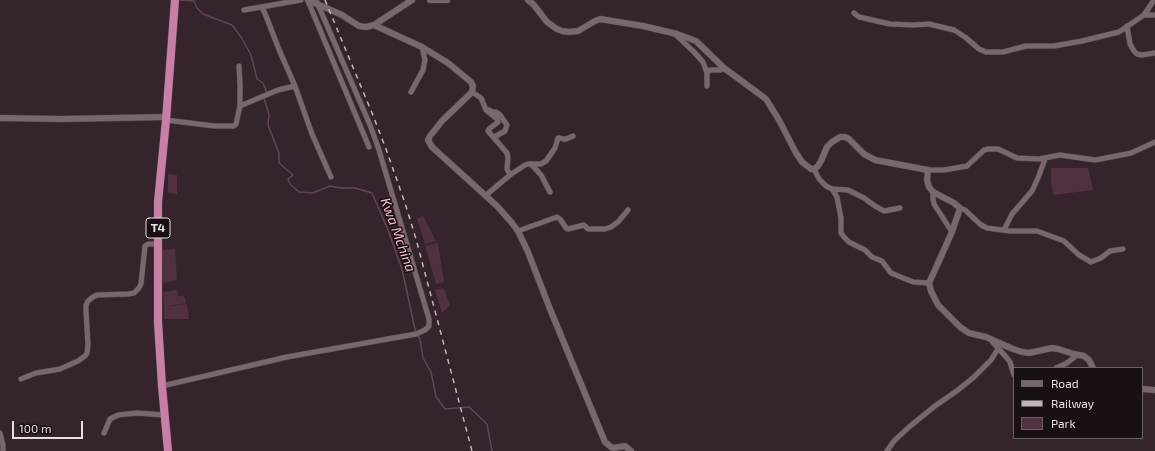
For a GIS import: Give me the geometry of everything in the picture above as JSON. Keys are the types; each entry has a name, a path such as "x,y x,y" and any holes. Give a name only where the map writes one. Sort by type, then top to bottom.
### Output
{"highway":[{"name":"T4","path":"168,451 164,415 158,322 158,202 175,3"}],"street":[{"path":"244,10 301,0"},
{"path":"308,0 342,15 359,26 366,27 374,25 412,0"},
{"path":"308,0 369,147"},
{"path":"430,0 447,0"},
{"path":"528,0 534,5 547,22 556,29 562,31 578,31 600,19 674,33 696,41 724,68 766,99 802,162 811,169 814,169 819,179 826,186 848,190 884,210 900,208"},
{"path":"854,13 860,17 890,24 929,24 954,30 979,49 986,52 1003,52 1026,46 1054,46 1119,32 1144,15 1154,0"},
{"path":"162,386 287,357 416,334 425,330 429,326 430,319 379,150 317,3"},
{"path":"262,7 295,86 312,134 332,177"},
{"path":"1144,15 1155,15"},
{"path":"374,25 422,47 448,63 468,79 473,86 472,92 442,121 428,140 432,146 506,216 518,231 528,252 605,442 610,447 625,446 631,451"},
{"path":"1127,26 1130,44 1136,54 1142,55 1155,53"},
{"path":"674,33 705,66 707,73 707,86"},
{"path":"411,92 423,70 425,60 422,47"},
{"path":"0,118 166,118 206,125 234,126 236,124 240,106 239,66"},
{"path":"707,73 710,70 721,70 724,68"},
{"path":"240,106 278,90 295,86"},
{"path":"472,92 481,98 485,107 498,120 497,123 488,131 508,156 507,169 510,175"},
{"path":"485,107 500,115 507,125 505,131 494,137"},
{"path":"485,196 510,175 525,166 531,164 541,164 546,161 555,148 558,138 566,139 573,136"},
{"path":"814,169 821,161 827,147 840,137 849,139 864,154 875,160 928,170 944,170 967,166 984,150 988,149 998,150 1017,158 1046,159 1060,155 1102,159 1131,153 1155,142"},
{"path":"1004,230 1012,214 1032,191 1046,159"},
{"path":"531,164 541,175 550,192"},
{"path":"928,170 927,180 929,187 933,192 965,210 984,227 993,230 1037,231 1064,241 1078,255 1091,262 1101,258 1110,251 1123,249"},
{"path":"832,188 837,197 841,218 841,233 849,242 882,261 891,274 913,282 930,283"},
{"path":"933,192 934,204 952,232"},
{"path":"960,208 952,232 930,283 930,291 938,305 960,327 969,333 982,335 1013,349 1029,354 1052,348 1084,356 1089,360 1092,367"},
{"path":"518,231 557,218 562,220 568,229 584,225 588,230 606,229 618,222 628,210"},
{"path":"21,379 36,373 60,369 82,359 88,350 86,305 88,301 97,295 134,293 141,284 145,246 148,244 158,244"},
{"path":"991,340 1010,362 1013,372"},
{"path":"887,451 894,441 909,427 974,377 991,360 998,349"},
{"path":"1058,367 1067,363 1077,355"},
{"path":"1143,389 1155,390"},
{"path":"104,434 110,419 118,415 137,412 164,415"},
{"path":"0,433 3,451"}],"green space":[{"path":"1051,168 1088,168 1093,190 1053,195"},
{"path":"168,174 177,175 177,194 168,193"},
{"path":"423,216 436,241 425,244 417,219"},
{"path":"438,243 444,282 436,284 425,246"},
{"path":"175,249 177,280 163,283 162,250"},
{"path":"444,288 450,305 442,313 435,290"},
{"path":"177,290 178,296 184,296 186,303 165,307 187,304 189,319 164,319 163,292"}],"waterway":[{"name":"Kwa Mchina","path":"180,0 194,1 197,8 203,14 232,25 251,55 257,79 263,83 266,93"},
{"name":"Kwa Mchina","path":"264,98 269,115 268,125 279,153 279,163 293,175 288,179 290,184 299,192 313,193 330,186 355,188 372,193 388,230 402,269 416,334 420,339 423,358 431,372 436,397 445,409 469,407 487,424 492,451"}],"railway":[{"path":"325,0 372,113 405,203 416,239 472,451"}]}
